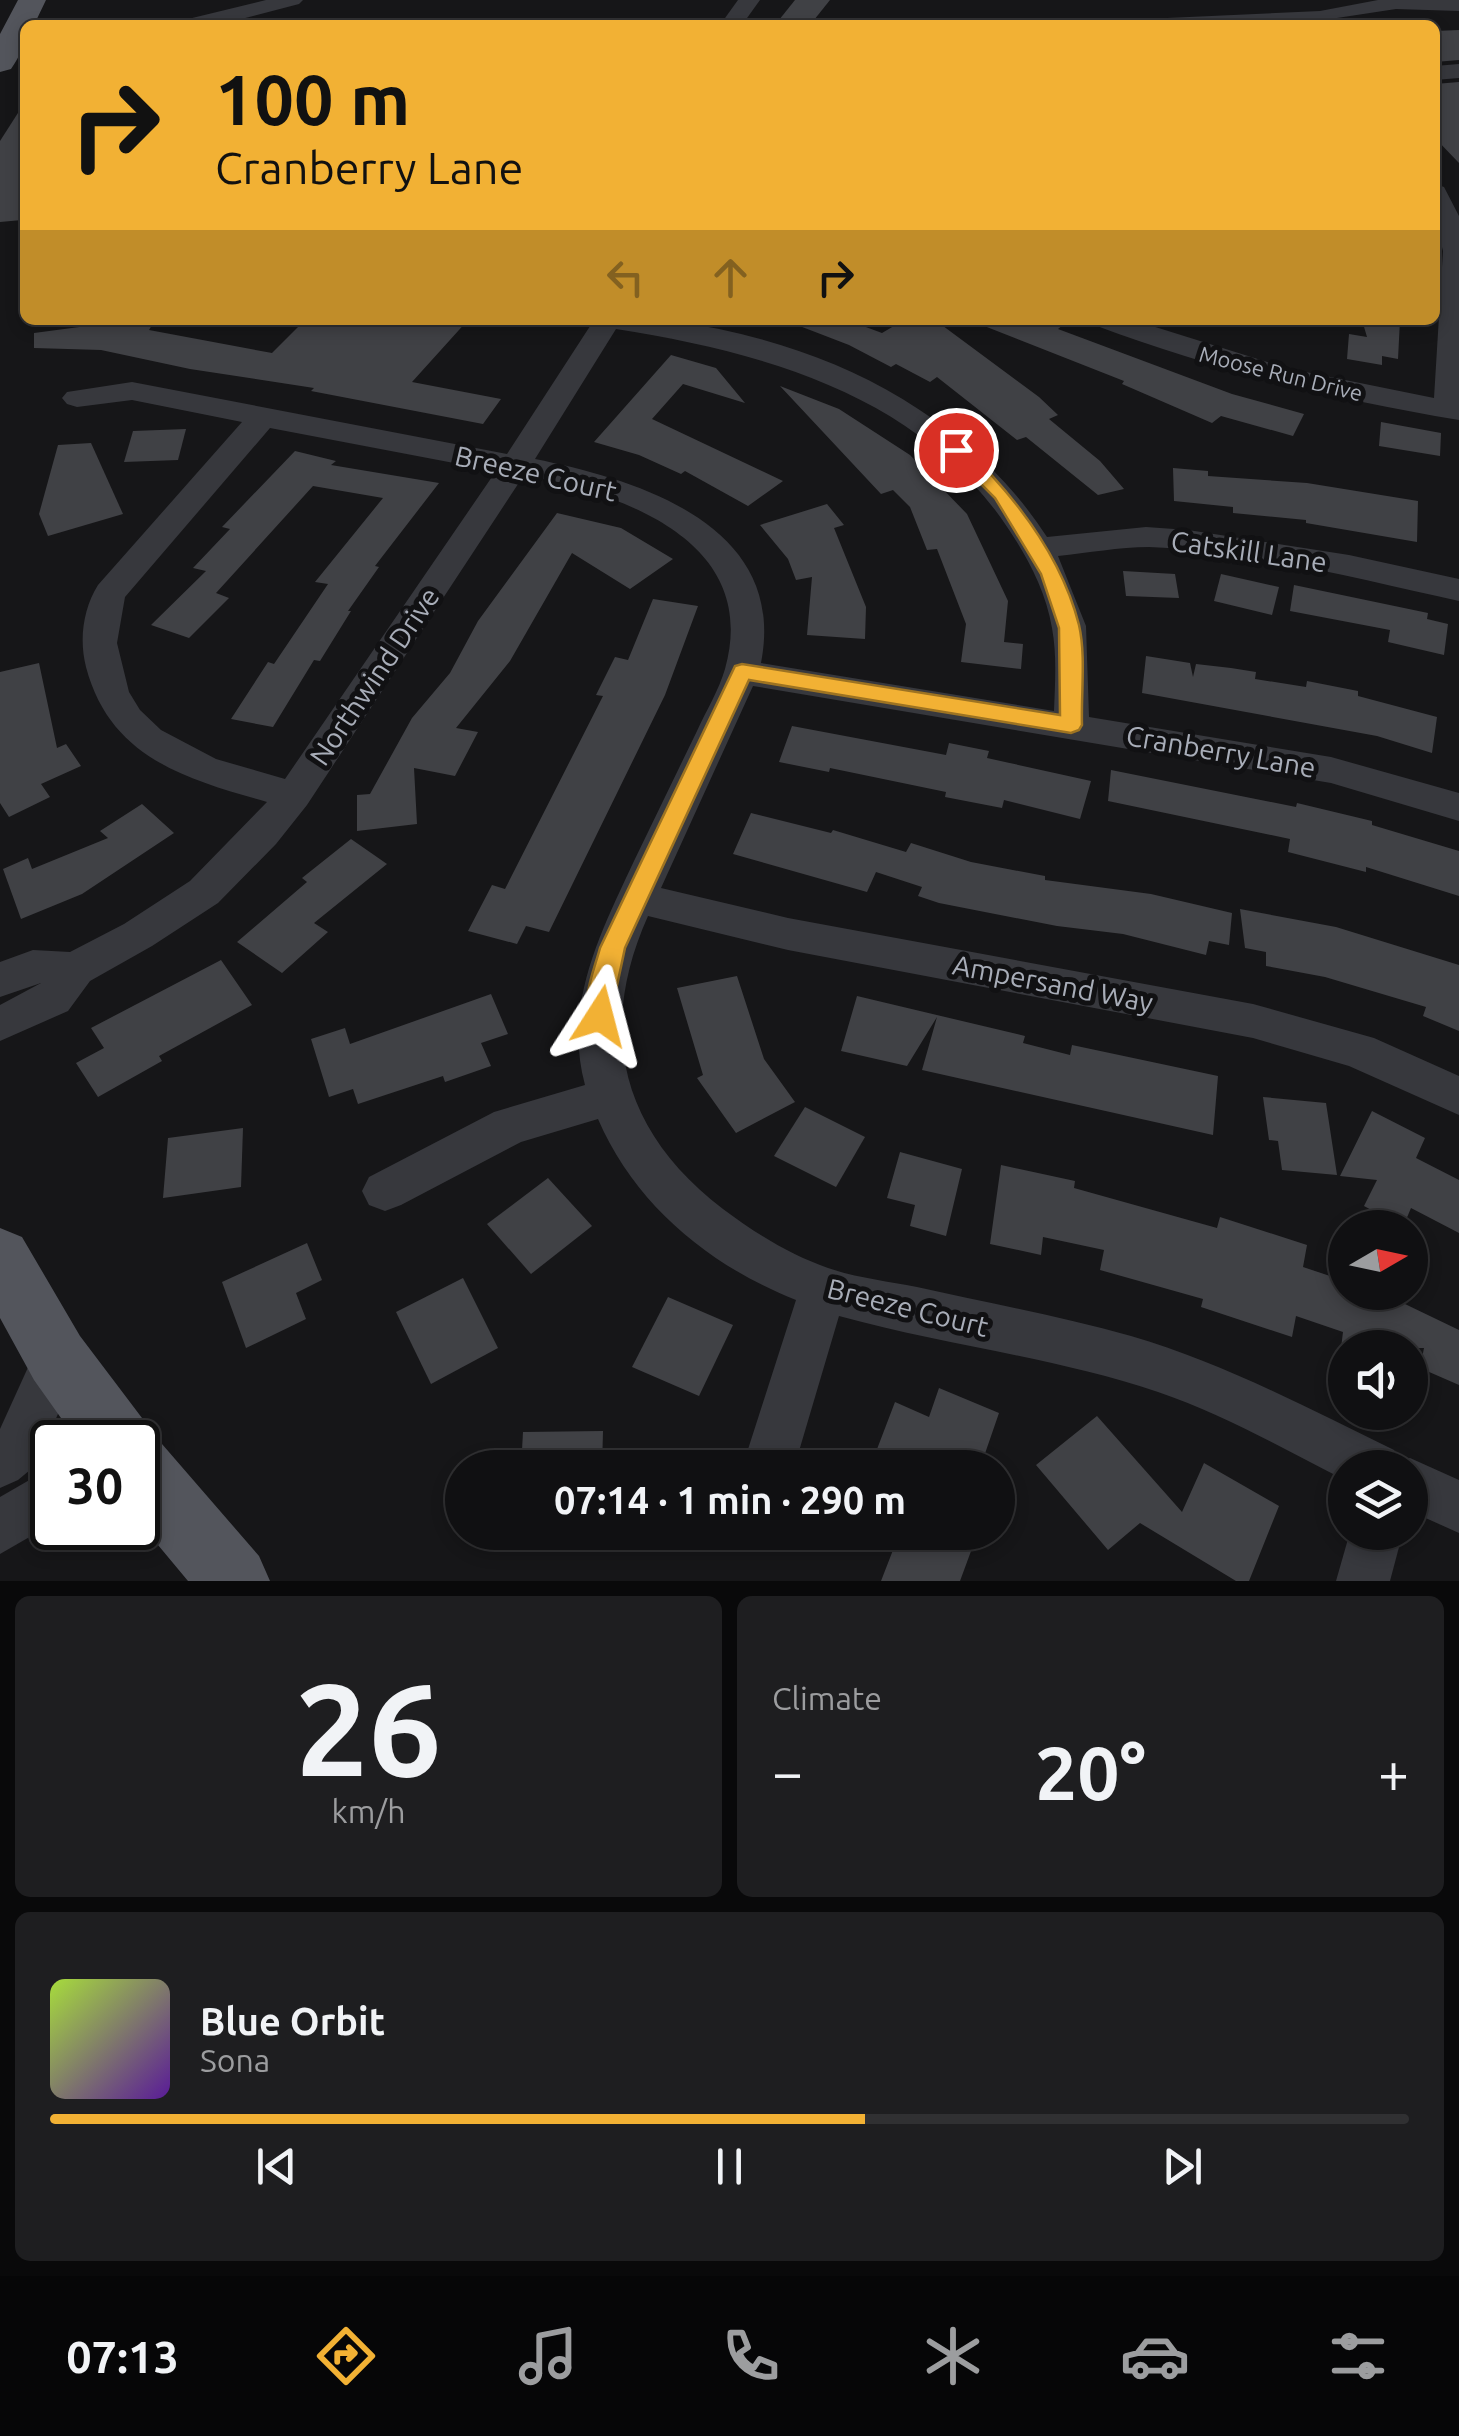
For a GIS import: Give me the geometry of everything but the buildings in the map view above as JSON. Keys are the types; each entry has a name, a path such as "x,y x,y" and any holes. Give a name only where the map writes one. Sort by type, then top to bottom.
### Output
{"main road":[{"path":"0,20 8,0"},
{"path":"0,62 20,23"},
{"path":"0,1257 58,1358 102,1420"},
{"path":"160,1494 234,1581"}],"street":[{"path":"198,20 292,0"},
{"path":"740,0 748,0"},
{"path":"1263,20 1320,17 1396,3 1459,5"},
{"path":"1440,203 1451,226 1456,251 1453,410"},
{"name":"Northwind Drive","path":"0,1024 53,999 74,969 138,935 204,892 262,834 294,795 608,325"},
{"path":"639,325 752,345 826,370 938,435 974,465 1002,494 1038,548 1069,628 1071,725"},
{"name":"Moose Run Drive","path":"1159,329 1288,377 1453,410"},
{"name":"Breeze Court","path":"77,398 132,391 515,466 634,496 695,528 717,548 744,600 748,649 742,672 613,948 601,991 599,1041 610,1097 658,1176 687,1209 728,1242 823,1289 1130,1360 1220,1394 1338,1450"},
{"path":"262,418 96,592 102,612 100,653 112,698 126,719 154,744 189,764 294,795"},
{"name":"Catskill Lane","path":"1038,548 1146,538 1188,540 1349,566 1459,590"},
{"name":"Cranberry Lane","path":"742,672 1331,770 1459,807"},
{"name":"Ampersand Way","path":"638,898 788,934 1252,1021 1359,1051 1459,1096"},
{"name":"Northwind Drive","path":"0,980 33,966 74,969"},
{"path":"385,1191 510,1126 610,1097"},
{"path":"774,1450 823,1289"},
{"path":"0,1462 18,1446 58,1358"},
{"path":"1428,1492 1459,1507"},
{"path":"0,1528 30,1508"},
{"path":"1364,1581 1372,1550"}],"route":[{"path":"600,1016 601,991 613,948 742,672 1071,725 1069,628 1051,574 1002,494 956,450"}]}
